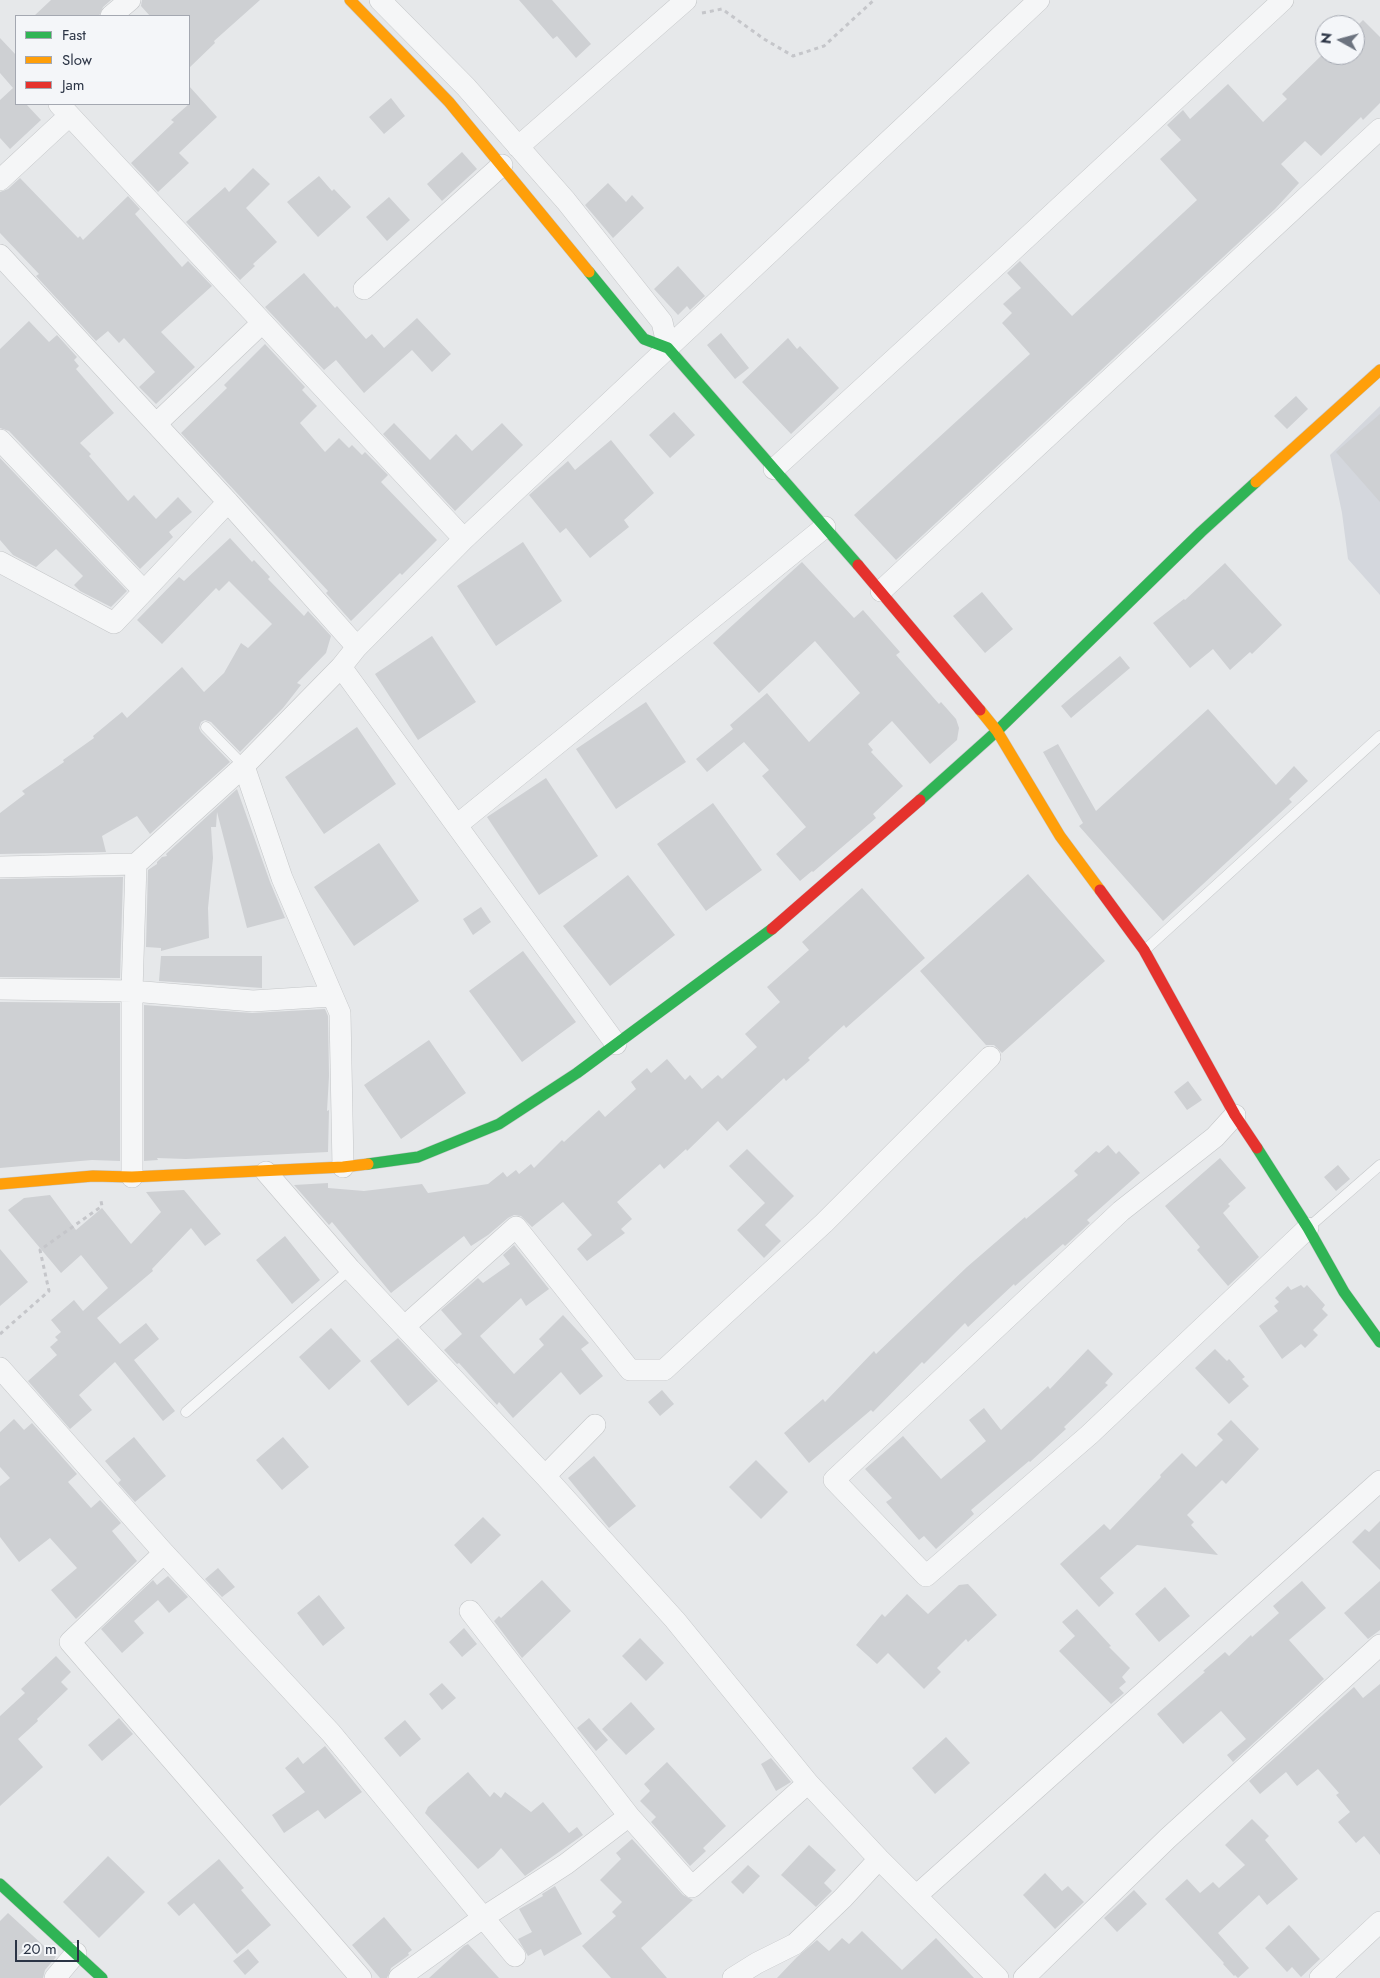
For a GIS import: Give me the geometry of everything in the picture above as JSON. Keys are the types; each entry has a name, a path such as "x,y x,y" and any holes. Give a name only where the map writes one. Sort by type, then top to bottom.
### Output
{"street":[{"path":"112,15 130,0"},
{"path":"350,0 449,102 644,339 668,348 881,591 997,731 1060,836 1144,950 1235,1115 1308,1228 1344,1292 1380,1342"},
{"path":"380,0 466,87 566,201 662,322 668,348"},
{"path":"0,867 136,864 244,766 341,667 357,647 464,539 1039,0"},
{"path":"774,469 1008,256 1283,0"},
{"path":"518,147 692,7"},
{"path":"0,180 64,110 464,539"},
{"path":"881,591 1380,129"},
{"path":"364,289 502,165"},
{"path":"0,255 228,502 357,647"},
{"path":"156,424 262,323"},
{"path":"0,1184 93,1176 132,1177 343,1167 418,1157 499,1124 577,1073 775,926 997,731 1201,532 1380,370"},
{"path":"0,440 144,590"},
{"path":"0,562 114,623 228,502"},
{"path":"456,825 825,527"},
{"path":"341,667 616,1044"},
{"path":"244,766 282,878 340,1013 343,1167"},
{"path":"132,1177 132,991 136,864"},
{"path":"0,989 132,991 253,1001 332,996"},
{"path":"405,1326 516,1227 630,1370 664,1370 824,1223 990,1057"},
{"path":"1235,1115 1215,1137 1121,1211 834,1480 926,1576 1089,1435 1308,1228"},
{"path":"266,1172 350,1269 544,1476 675,1620 808,1783 879,1859 998,1978"},
{"path":"0,1368 164,1553 331,1733 515,1956"},
{"path":"544,1476 595,1425"},
{"path":"916,1896 1380,1481"},
{"path":"164,1553 70,1642 361,1978"},
{"path":"470,1611 629,1816 692,1887 808,1783"},
{"path":"1024,1978 1168,1838 1380,1645"},
{"path":"399,1978 484,1917 566,1864 629,1816"},
{"path":"733,1978 757,1963 795,1944 843,1898 879,1859"},
{"path":"0,1884 102,1978"},
{"path":"1320,1978 1380,1922"},
{"path":"54,1978 76,1953"}],"lane":[{"path":"206,727 244,766"},
{"path":"1144,950 1380,736"},
{"path":"1308,1228 1380,1165"},
{"path":"186,1412 350,1269"}],"path":[{"path":"692,7 722,9 764,39 794,56 824,46 874,0"},
{"path":"0,1334 49,1290 40,1250 102,1206 93,1176"}],"shaded area":[{"path":"1380,406 1380,595 1348,559 1342,513 1330,455"}],"building":[{"path":"51,0 111,0 103,7 99,15 35,15"},
{"path":"142,0 260,0 214,41 215,43 190,67 190,15 149,15 141,6"},
{"path":"519,0 552,0 591,44 576,58 557,36 553,39"},
{"path":"1365,22 1380,37 1380,103 1363,120 1361,117 1321,156 1305,141 1281,164 1299,183 1275,209 896,560 854,515 1030,354 1002,323 1012,313 1003,304 1021,288 1007,273 1020,261 1072,316 1197,200 1160,159 1181,140 1167,125 1183,110 1190,119 1228,84 1263,122 1287,99 1282,94 1315,62 1315,65 1365,65"},
{"path":"0,38 15,54 15,105 27,105 41,120 10,149 0,138 0,100 13,88 0,73"},
{"path":"190,87 217,117 179,153 189,163 158,192 131,163 174,122 171,120 190,105"},
{"path":"391,98 405,116 384,134 369,117"},
{"path":"462,152 477,169 442,201 427,184"},
{"path":"253,168 270,184 246,208 277,242 253,264 255,266 240,280 186,222 225,187 229,192"},
{"path":"319,176 332,191 334,189 351,207 318,237 287,202"},
{"path":"20,178 78,238 80,236 83,240 128,196 140,209 135,214 182,267 188,261 212,286 161,332 195,367 156,404 139,387 155,372 124,338 119,343 108,331 96,341 36,276 39,274 0,233 0,192 8,189"},
{"path":"608,183 626,202 632,195 644,208 613,238 585,205"},
{"path":"389,197 410,220 387,241 366,217"},
{"path":"678,266 705,296 690,310 687,306 678,315 654,289"},
{"path":"304,273 366,339 372,334 384,348 417,318 451,354 432,372 412,350 364,393 336,360 324,370 265,307"},
{"path":"29,321 49,342 57,335 77,357 74,360 79,366 76,369 114,413 80,443 91,454 89,456 128,501 134,495 156,519 178,497 192,512 169,532 173,537 140,569 9,431 0,428 0,349"},
{"path":"721,333 749,368 735,379 707,345"},
{"path":"788,338 797,349 800,346 839,388 791,434 742,382"},
{"path":"265,344 305,387 302,390 317,406 300,423 325,452 339,438 349,448 352,445 362,455 365,452 388,475 381,482 437,540 351,621 326,593 328,591 181,433 227,388 224,385"},
{"path":"1296,396 1308,409 1287,429 1274,416"},
{"path":"674,412 695,435 670,458 649,435"},
{"path":"1380,414 1380,502 1336,452"},
{"path":"394,423 430,460 456,434 472,451 502,423 523,445 455,511 383,434"},
{"path":"611,440 654,493 624,520 629,527 590,558 566,528 560,533 529,495 568,461 575,470"},
{"path":"0,458 127,591 111,607 80,591 74,585 83,576 56,549 36,567 13,555 0,540"},
{"path":"230,538 252,562 254,560 270,577 268,579 304,616 308,611 331,636 326,653 297,683 301,685 283,708 240,752 211,722 205,720 201,722 199,728 201,732 230,762 150,834 137,816 102,836 106,852 0,854 0,813 25,794 22,791 64,762 63,760 94,738 93,736 122,712 127,718 182,667 204,692 224,673 241,643 248,648 272,624 229,581 219,591 216,588 162,644 137,620 179,577 184,581"},
{"path":"523,542 562,601 496,646 457,586"},
{"path":"802,562 854,618 863,610 900,652 896,655 939,704 941,702 956,719 959,728 957,740 930,764 892,721 868,744 873,750 871,752 903,786 873,814 876,818 800,881 776,854 806,827 762,776 769,770 744,742 707,772 696,759 733,729 730,725 767,693 809,742 860,693 815,641 759,693 713,643"},
{"path":"1225,563 1282,625 1252,654 1250,652 1230,670 1213,649 1190,668 1153,623 1185,600"},
{"path":"982,592 1013,629 985,653 953,616"},
{"path":"432,636 476,702 418,740 375,674"},
{"path":"1120,656 1130,668 1071,718 1061,706"},
{"path":"646,702 686,762 616,809 576,749"},
{"path":"1208,709 1276,785 1294,766 1308,781 1289,799 1292,802 1163,921 1079,826 1083,823 1043,752 1058,744 1096,811"},
{"path":"357,727 396,784 324,834 285,777"},
{"path":"546,778 598,856 539,895 487,817"},
{"path":"237,789 270,882 285,918 247,928 217,812 216,827 211,827 213,858 208,908 209,938 161,951 161,948 146,947 148,870 157,864 162,857 167,856 166,854"},
{"path":"713,803 762,870 706,911 657,844"},
{"path":"379,843 419,901 354,946 314,887"},
{"path":"1028,874 1105,961 1002,1053 994,1045 986,1045 920,971"},
{"path":"628,875 675,935 610,986 563,926"},
{"path":"123,877 120,978 0,977 0,879"},
{"path":"862,888 925,958 846,1028 844,1025 808,1058 810,1060 786,1081 784,1078 727,1131 718,1121 687,1151 686,1149 664,1169 660,1164 617,1202 632,1219 621,1229 625,1233 587,1261 577,1249 592,1235 563,1202 532,1227 521,1216 514,1215 471,1246 464,1236 391,1293 332,1222 329,1225 294,1185 328,1183 328,1188 364,1191 422,1184 428,1193 488,1184 503,1172 507,1177 516,1170 519,1174 531,1164 534,1168 562,1140 564,1142 599,1110 605,1117 636,1089 631,1082 647,1068 651,1073 667,1059 685,1080 690,1075 702,1089 718,1075 722,1079 757,1047 745,1034 780,1002 767,987 809,950 802,942"},
{"path":"481,907 491,922 473,935 463,919"},
{"path":"523,951 576,1022 522,1062 469,991"},
{"path":"161,956 262,956 262,988 159,981"},
{"path":"0,1002 120,1003 120,1161 92,1160 0,1168"},
{"path":"144,1005 252,1013 325,1009 328,1016 328,1152 186,1159 157,1158 158,1160 144,1161"},
{"path":"429,1040 466,1093 401,1139 364,1085"},
{"path":"1188,1081 1202,1100 1187,1110 1174,1092"},
{"path":"1108,1145 1116,1154 1119,1151 1140,1173 1087,1220 1090,1223 1065,1246 1063,1244 1015,1286 1014,1284 968,1327 965,1323 924,1364 922,1362 873,1412 871,1410 809,1463 784,1433 823,1399 825,1402 874,1351 876,1354 967,1267 1078,1175 1074,1171 1096,1151 1099,1153"},
{"path":"747,1149 794,1196 765,1225 781,1241 764,1258 737,1230 765,1203 729,1166"},
{"path":"1220,1158 1246,1188 1228,1204 1230,1206 1223,1213 1259,1257 1228,1286 1197,1250 1200,1247 1165,1206"},
{"path":"1338,1165 1350,1179 1336,1191 1324,1177"},
{"path":"184,1190 221,1234 205,1246 191,1228 152,1269 153,1271 97,1318 120,1344 146,1323 159,1339 134,1360 175,1411 163,1421 115,1362 79,1395 92,1410 70,1429 28,1381 57,1355 50,1347 58,1340 55,1337 61,1332 51,1320 74,1300 83,1311 108,1288 81,1255 61,1273 8,1210 24,1198 50,1195 76,1230 102,1208 131,1244 161,1212 146,1192"},
{"path":"285,1236 320,1280 292,1304 256,1260"},
{"path":"514,1245 549,1289 526,1306 521,1298 480,1336 514,1374 544,1345 539,1339 563,1315 589,1343 581,1349 603,1376 580,1395 561,1372 513,1418 499,1402 497,1405 459,1363 457,1364 444,1350 462,1334 441,1310 478,1278 483,1283 510,1264 503,1255"},
{"path":"0,1249 28,1282 0,1306"},
{"path":"1301,1285 1304,1288 1307,1285 1325,1305 1322,1309 1328,1315 1313,1330 1318,1335 1305,1348 1301,1344 1282,1359 1259,1326 1278,1311 1274,1306 1279,1302 1275,1298 1288,1286 1291,1290"},
{"path":"331,1328 361,1361 329,1390 299,1357"},
{"path":"398,1338 438,1381 408,1406 370,1361"},
{"path":"1088,1349 1113,1374 1105,1383 1108,1385 1064,1427 1066,1429 1030,1462 971,1510 974,1514 936,1549 924,1536 919,1540 886,1502 892,1498 865,1469 903,1436 941,1479 986,1441 969,1420 984,1408 1001,1430 1048,1386 1050,1389"},
{"path":"1215,1349 1227,1361 1229,1359 1245,1377 1242,1379 1249,1386 1229,1404 1195,1368"},
{"path":"662,1390 674,1404 660,1416 648,1402"},
{"path":"14,1419 24,1430 32,1423 77,1474 68,1482 91,1508 100,1500 121,1523 112,1531 137,1561 76,1619 51,1590 77,1568 50,1538 19,1562 0,1537 0,1486 10,1478 0,1467 0,1432"},
{"path":"1231,1420 1259,1449 1226,1484 1222,1480 1187,1515 1194,1522 1191,1525 1218,1555 1137,1545 1100,1578 1114,1593 1099,1607 1060,1564 1104,1524 1110,1530 1182,1453 1196,1467 1223,1440 1217,1434"},
{"path":"134,1437 166,1476 135,1502 118,1483 121,1480 105,1461"},
{"path":"283,1437 309,1467 282,1490 256,1460"},
{"path":"594,1456 636,1506 609,1528 568,1478"},
{"path":"756,1460 788,1492 761,1519 729,1487"},
{"path":"483,1517 501,1535 471,1564 454,1545"},
{"path":"1380,1521 1380,1570 1352,1542 1365,1529 1369,1532"},
{"path":"218,1568 235,1587 222,1597 205,1579"},
{"path":"168,1576 188,1597 169,1613 158,1600 134,1621 144,1633 122,1653 101,1629 153,1580 157,1585"},
{"path":"542,1580 571,1611 522,1658 494,1621 499,1616 501,1618"},
{"path":"1302,1581 1326,1608 1289,1640 1324,1679 1233,1762 1227,1755 1246,1739 1221,1711 1183,1744 1157,1714 1225,1652 1229,1656 1251,1635 1252,1637 1279,1613 1273,1606"},
{"path":"1380,1581 1380,1630 1368,1639 1344,1613"},
{"path":"968,1584 997,1615 968,1642 966,1639 937,1668 941,1672 924,1689 888,1653 877,1664 856,1645 882,1614 885,1617 907,1594 928,1614 959,1585"},
{"path":"1165,1587 1190,1616 1159,1642 1135,1614"},
{"path":"319,1595 345,1628 323,1646 297,1613"},
{"path":"1077,1609 1111,1646 1109,1647 1130,1668 1122,1677 1126,1682 1119,1688 1124,1693 1111,1704 1059,1651 1075,1636 1062,1622"},
{"path":"464,1628 477,1644 462,1657 449,1642"},
{"path":"640,1638 664,1663 646,1681 622,1656"},
{"path":"56,1656 71,1672 61,1682 68,1689 18,1739 43,1767 0,1806 0,1716 25,1693 21,1689"},
{"path":"442,1683 456,1698 442,1710 429,1694"},
{"path":"1380,1684 1380,1855 1364,1836 1356,1843 1338,1822 1350,1812 1336,1795 1339,1793 1318,1769 1297,1786 1286,1772 1260,1794 1249,1781 1354,1687 1363,1698"},
{"path":"631,1702 655,1729 626,1755 602,1729"},
{"path":"119,1718 133,1734 102,1761 88,1745"},
{"path":"589,1718 608,1740 596,1751 577,1728"},
{"path":"405,1720 421,1739 400,1757 384,1738"},
{"path":"946,1737 970,1763 935,1794 912,1768"},
{"path":"325,1746 362,1792 325,1819 318,1810 284,1833 272,1815 305,1792 285,1768 298,1757 303,1764"},
{"path":"771,1758 791,1782 776,1791 761,1764"},
{"path":"667,1762 726,1826 703,1848 706,1851 690,1866 651,1822 656,1817 640,1801 650,1791 644,1784"},
{"path":"468,1772 490,1797 494,1792 501,1798 505,1792 531,1812 543,1802 569,1833 577,1827 583,1835 525,1876 501,1848 478,1869 425,1813 428,1807"},
{"path":"1252,1819 1269,1836 1265,1840 1298,1879 1267,1905 1259,1895 1218,1933 1249,1968 1238,1978 1234,1976 1165,1899 1187,1879 1200,1893 1213,1882 1219,1888 1245,1865 1225,1845"},
{"path":"632,1839 683,1895 693,1900 641,1948 667,1978 611,1978 582,1946 616,1916 612,1912 622,1902 600,1880 621,1859 616,1853"},
{"path":"809,1845 836,1870 824,1883 832,1891 816,1907 781,1875"},
{"path":"108,1856 145,1892 99,1938 63,1902"},
{"path":"219,1859 244,1888 241,1890 271,1925 237,1954 194,1903 179,1916 167,1903"},
{"path":"748,1865 760,1876 743,1894 731,1882"},
{"path":"1045,1873 1062,1891 1068,1886 1084,1902 1055,1929 1023,1895"},
{"path":"555,1886 582,1934 544,1956 541,1949 528,1956 518,1939 532,1932 519,1909 543,1896 542,1894"},
{"path":"1134,1890 1147,1904 1117,1932 1104,1918"},
{"path":"8,1913 56,1957 45,1970 43,1978 0,1978 0,1921"},
{"path":"384,1917 412,1950 408,1953 409,1955 391,1968 387,1978 380,1978 352,1945"},
{"path":"1289,1925 1320,1959 1301,1977 1292,1967 1287,1972 1265,1948"},
{"path":"862,1931 902,1970 936,1938 974,1978 777,1978 817,1940 829,1951 842,1938 849,1944"},
{"path":"468,1944 499,1978 429,1978 464,1946"},
{"path":"248,1949 259,1962 245,1975 233,1961"}],"traffic: fast":[{"path":"589,272 644,339 668,348 858,565"},
{"path":"920,800 997,731 1201,532 1256,482"},
{"path":"368,1164 418,1157 499,1124 577,1073 772,929"},
{"path":"1257,1148 1308,1228 1344,1292 1380,1342"},
{"path":"0,1884 102,1978"}],"traffic: slow":[{"path":"350,0 449,102 589,272"},
{"path":"1256,482 1380,370"},
{"path":"980,710 997,731 1060,836 1100,890"},
{"path":"0,1184 93,1176 132,1177 343,1167 368,1164"}],"traffic: jam":[{"path":"858,565 980,710"},
{"path":"772,929 920,800"},
{"path":"1100,890 1144,950 1235,1115 1257,1148"}]}
